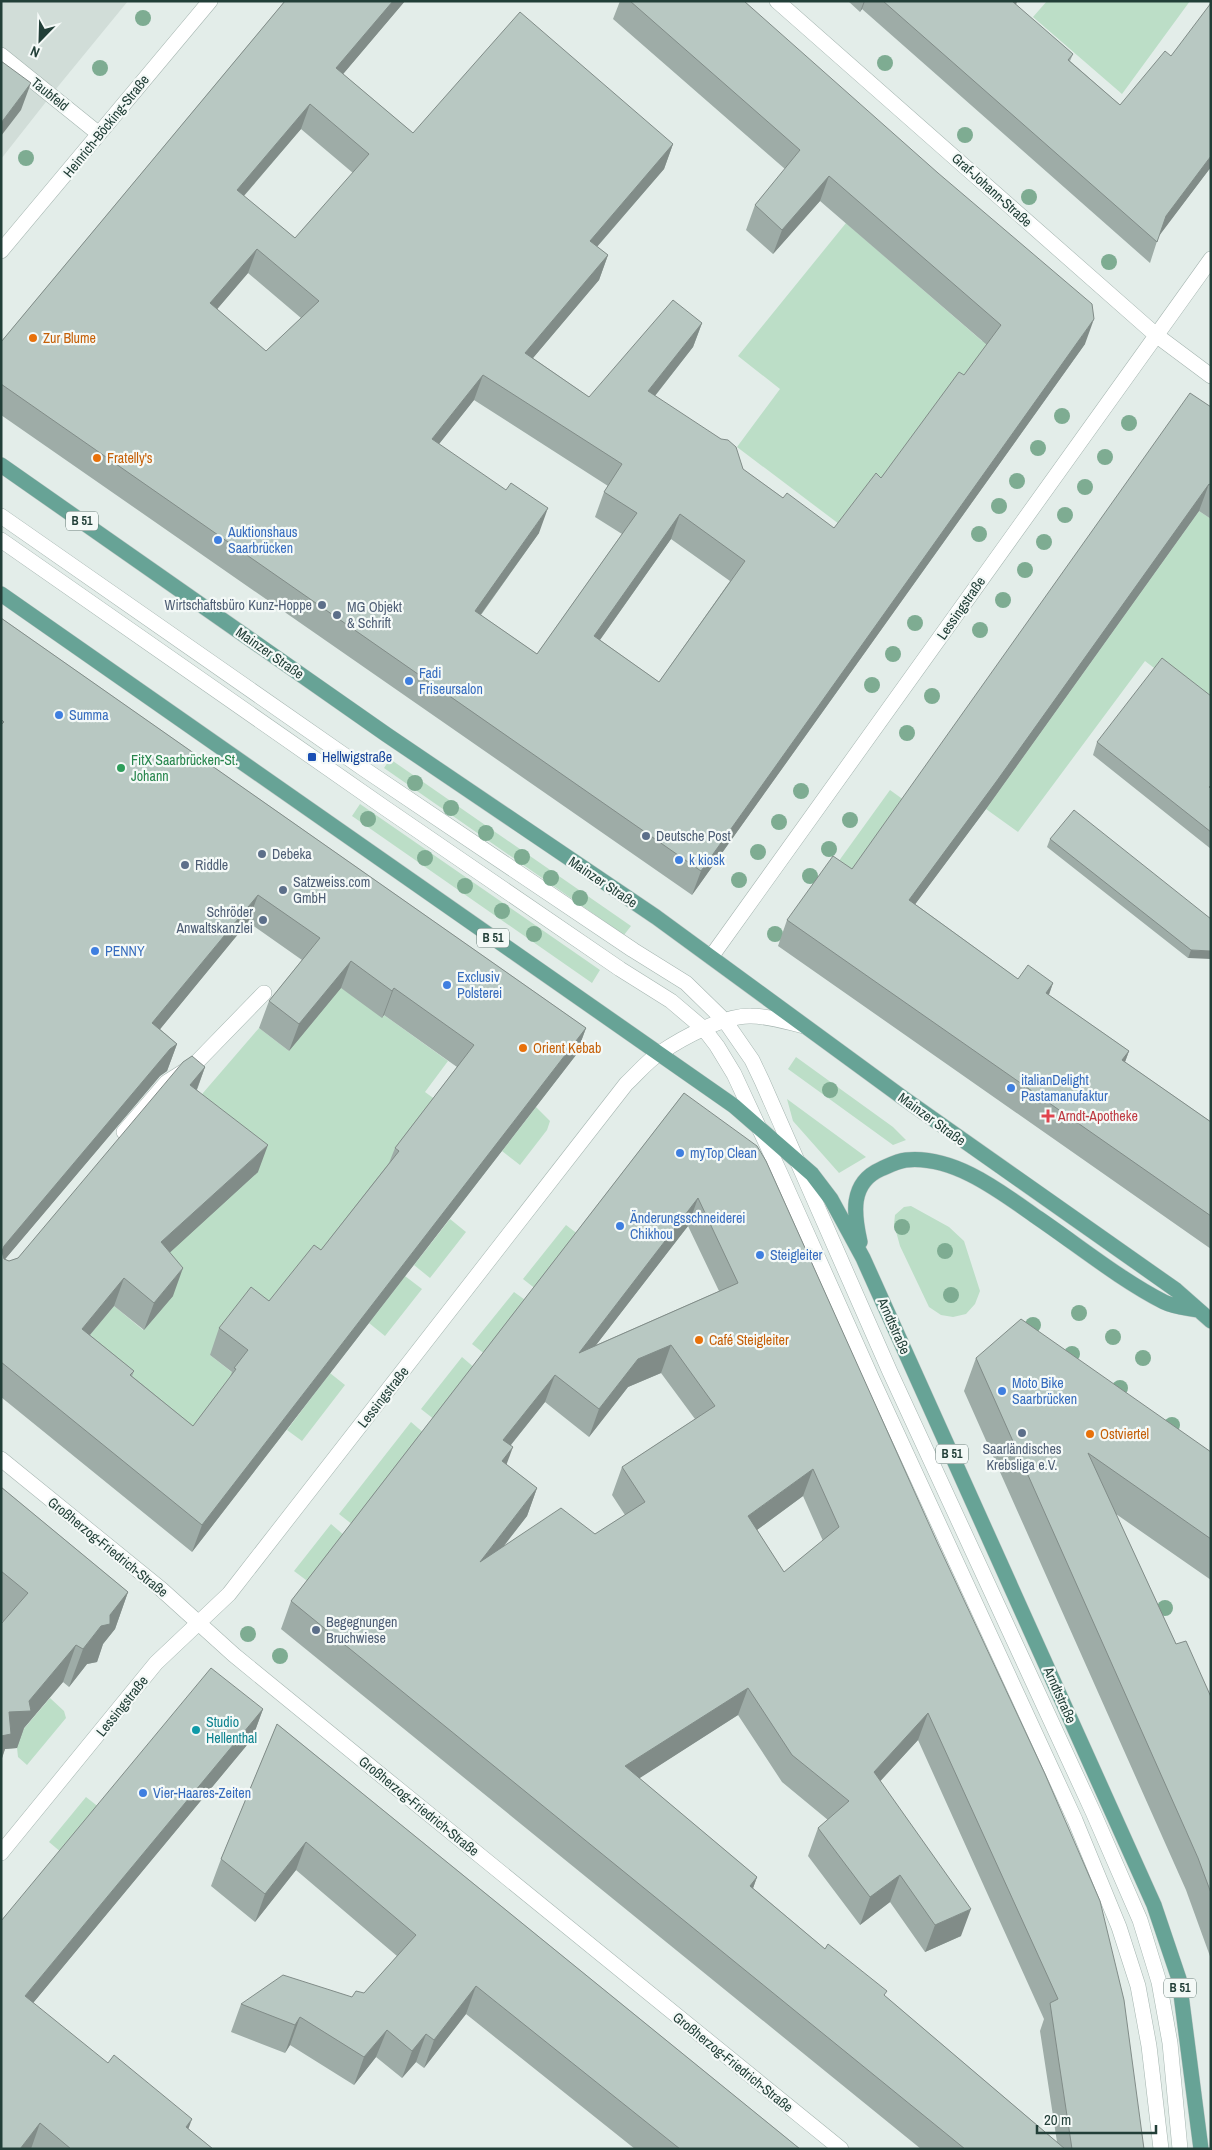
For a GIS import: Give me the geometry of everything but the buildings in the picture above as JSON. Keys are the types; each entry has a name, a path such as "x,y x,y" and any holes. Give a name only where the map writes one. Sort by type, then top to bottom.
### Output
{"main road":[{"name":"Mainzer Straße","path":"1,465 387,735 711,957 1013,1176 1176,1290 1211,1321"},
{"name":"B 51","path":"1,594 659,1054 756,1124 795,1158"},
{"name":"Arndtstraße","path":"795,1158 812,1174 831,1199 863,1258 1154,1905 1179,1979 1200,2149"},
{"name":"Mainzer Straße","path":"854,1215 857,1198 863,1183 876,1172 905,1160 934,1162 972,1175 996,1188 1124,1277 1166,1303 1197,1310"},
{"name":"Arndtstraße","path":"854,1215 863,1258"}],"street":[{"name":"Heinrich-Böcking-Straße","path":"1,251 210,1"},
{"name":"Graf-Johann-Straße","path":"777,1 1156,335 1211,376"},
{"name":"Taubfeld","path":"1,55 99,134"},
{"name":"Lessingstraße","path":"711,957 1211,259"},
{"path":"1,516 364,769 633,950 686,983 725,1021 752,1060 890,1372 1093,1812 1140,1920 1158,1982 1170,2043 1180,2149"},
{"path":"1,540 393,813 620,969 671,1001 704,1029 717,1046 734,1074 1071,1811 1120,1927 1138,1986 1149,2046 1161,2149"},
{"path":"116,1142 166,1082 194,1065 264,993"},
{"name":"Lessingstraße","path":"1,1853 156,1663 200,1624 229,1594 589,1135 623,1088 659,1054 704,1029 725,1021 749,1016 771,1018 804,1026"},
{"name":"Großherzog-Friedrich-Straße","path":"1,1459 161,1589 234,1655 841,2149"}],"shaded area":[{"path":"1,1 128,1 1,159"}],"green space":[{"path":"1047,1 1190,1 1122,94 1033,17"},
{"path":"846,223 982,341 1030,342 843,527 737,447 780,389 738,356"},
{"path":"1199,511 1211,519 1211,712 1145,661 1018,832 986,809"},
{"path":"390,759 631,926 624,935 384,768"},
{"path":"890,790 908,803 842,896 823,883"},
{"path":"360,804 600,970 592,983 352,816"},
{"path":"330,980 383,1017 384,1015 448,1061 425,1092 440,1103 311,1277 210,1355 238,1377 191,1443 72,1356 114,1306 143,1330 152,1269 184,1115 259,1028 289,1051"},
{"path":"796,1057 893,1127 906,1140 893,1145 788,1069"},
{"path":"787,1099 866,1157 839,1173 793,1121"},
{"path":"536,1107 550,1121 547,1130 520,1165 502,1151"},
{"path":"911,1206 949,1227 964,1241 980,1291 975,1304 966,1314 953,1317 941,1315 929,1307 900,1246 894,1224 895,1215 904,1207"},
{"path":"450,1219 466,1232 430,1278 414,1265"},
{"path":"566,1225 579,1235 537,1290 523,1279"},
{"path":"405,1276 422,1289 385,1336 369,1323"},
{"path":"514,1292 528,1302 486,1355 472,1344"},
{"path":"462,1357 476,1369 435,1420 421,1409"},
{"path":"330,1373 345,1385 302,1441 287,1430"},
{"path":"411,1422 425,1434 353,1525 339,1514"},
{"path":"331,1524 345,1536 310,1583 294,1571"},
{"path":"50,1698 64,1711 66,1718 27,1765 18,1757 16,1738"},
{"path":"86,1797 105,1812 68,1858 49,1842"}],"place":[{"name":"Zur Blume","path":"33,338"},
{"name":"Fratelly's","path":"97,458"},
{"name":"Auktionshaus Saarbrücken","path":"218,540"},
{"name":"Wirtschaftsbüro Kunz-Hoppe","path":"322,605"},
{"name":"MG Objekt & Schrift","path":"337,615"},
{"name":"Fadi Friseursalon","path":"409,681"},
{"name":"Summa","path":"59,715"},
{"name":"Hellwigstraße","path":"312,757"},
{"name":"FitX Saarbrücken-St. Johann","path":"121,768"},
{"name":"Deutsche Post","path":"646,836"},
{"name":"Debeka","path":"262,854"},
{"name":"k kiosk","path":"679,860"},
{"name":"Riddle","path":"185,865"},
{"name":"Satzweiss.com GmbH","path":"283,890"},
{"name":"Schröder Anwaltskanzlei","path":"263,920"},
{"name":"PENNY","path":"95,951"},
{"name":"Exclusiv Polsterei","path":"447,985"},
{"name":"Orient Kebab","path":"523,1048"},
{"name":"italianDelight Pastamanufaktur","path":"1011,1088"},
{"name":"Arndt-Apotheke","path":"1048,1116"},
{"name":"myTop Clean","path":"680,1153"},
{"name":"Änderungsschneiderei Chikhou","path":"620,1226"},
{"name":"Steigleiter","path":"760,1255"},
{"name":"Café Steigleiter","path":"699,1340"},
{"name":"Moto Bike Saarbrücken","path":"1002,1391"},
{"name":"Saarländisches Krebsliga e.V.","path":"1022,1433"},
{"name":"Ostviertel","path":"1090,1434"},
{"name":"Begegnungen Bruchwiese","path":"316,1630"},
{"name":"Studio Hellenthal","path":"196,1730"},
{"name":"Vier-Haares-Zeiten","path":"143,1793"}]}
